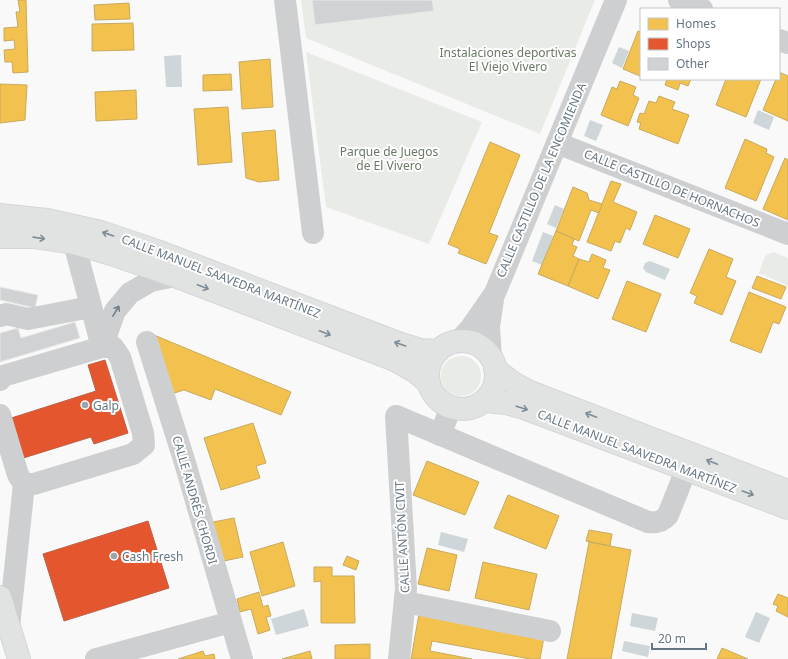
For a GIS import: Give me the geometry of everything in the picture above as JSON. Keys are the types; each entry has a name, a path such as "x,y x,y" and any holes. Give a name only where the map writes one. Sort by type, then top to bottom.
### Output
{"main road":[{"name":"CALLE MANUEL SAAVEDRA MARTÍNEZ","path":"0,215 47,220 101,232 156,251 401,344 421,350 448,346"},
{"name":"CALLE MANUEL SAAVEDRA MARTÍNEZ","path":"0,237 34,237 74,243 111,254 175,276 395,360 416,372 429,383"},
{"path":"468,342 479,346 493,364 494,383 488,396 484,401 476,406 460,409 451,407 441,402 433,394 429,383 428,369 434,356 448,346 468,342"},
{"name":"CALLE MANUEL SAAVEDRA MARTÍNEZ","path":"493,364 512,383 530,392 788,491"},
{"name":"CALLE MANUEL SAAVEDRA MARTÍNEZ","path":"484,401 506,403 524,408 788,508"},
{"path":"0,597 19,659"}],"street":[{"path":"285,0 313,233"},
{"name":"CALLE CASTILLO DE LA ENCOMIENDA","path":"448,346 470,329 494,293 616,0"},
{"path":"679,0 699,8"},
{"name":"CALLE CASTILLO DE HORNACHOS","path":"557,143 788,234"},
{"path":"74,243 102,347"},
{"path":"102,347 115,311 130,293 151,281 175,276"},
{"name":"CALLE CASTILLO DE LA ENCOMIENDA","path":"493,364 490,327 494,293"},
{"path":"0,316 6,314 28,319 91,308"},
{"name":"CALLE ANDRÉS CHORDI","path":"147,342 185,463 242,659"},
{"path":"0,380 3,376 102,347 113,347 120,357 143,433 144,445 133,454 34,484 24,484"},
{"path":"451,407 440,435 648,522 664,520 668,515 686,470"},
{"path":"0,415 18,475 24,484 9,627"},
{"name":"CALLE ANTÓN CIVIT","path":"399,659 406,588 396,416 440,435"},
{"path":"404,602 550,631"},
{"path":"96,659 231,622"}],"green space":[{"name":"Instalaciones deportivas El Viejo Vivero","path":"301,0 595,0 540,134 306,38"},
{"name":"Parque de Juegos de El Vivero","path":"306,52 482,122 429,244 326,207"},
{"path":"773,252 788,258 788,286 759,273 765,256"},
{"path":"461,356 469,358 475,362 479,368 481,376 479,384 475,390 469,394 461,396 453,394 447,390 443,384 441,376 443,368 447,362 453,358"}],"shaded area":[{"path":"619,47 629,51 622,68 612,63"},
{"path":"181,55 182,87 166,87 164,56"},
{"path":"758,110 774,117 769,130 753,123"},
{"path":"590,120 603,125 596,141 584,136"},
{"path":"555,205 564,209 556,228 547,224"},
{"path":"543,232 553,236 542,265 532,261"},
{"path":"650,261 670,269 665,280 646,272 643,268 645,263"},
{"path":"441,532 468,539 464,552 438,545"},
{"path":"304,609 309,626 276,635 271,619"},
{"path":"756,612 770,618 759,643 745,637"},
{"path":"632,613 658,618 655,631 630,626"},
{"path":"624,641 650,646 648,657 622,651"}],"building: Homes":[{"path":"18,0 26,0 28,72 13,73 12,62 5,62 4,50 15,49 14,40 4,41 4,28 18,27 16,12 20,12"},
{"path":"129,3 130,19 95,20 94,5"},
{"path":"133,23 134,50 92,51 92,24"},
{"path":"638,31 640,32 640,76 623,69"},
{"path":"270,59 273,107 242,109 239,62"},
{"path":"780,72 788,76 788,121 763,110 776,80 780,80"},
{"path":"231,74 232,90 203,91 203,75"},
{"path":"667,80 691,80 688,86 680,83 678,90 665,85"},
{"path":"726,80 761,80 746,117 716,105"},
{"path":"620,81 636,87 633,95 639,98 628,126 601,115 612,87 617,89"},
{"path":"0,84 27,85 25,120 0,123"},
{"path":"136,90 137,119 96,121 95,92"},
{"path":"659,96 675,102 672,109 689,115 678,144 639,129 641,123 637,122 640,113 644,114 649,101 656,103"},
{"path":"228,107 232,162 198,165 194,109"},
{"path":"275,130 279,180 259,182 246,178 242,133"},
{"path":"745,139 767,149 766,153 774,157 756,201 725,188"},
{"path":"490,142 520,155 489,233 498,236 486,264 458,253 460,249 448,244"},
{"path":"785,158 788,160 788,220 763,209"},
{"path":"611,181 621,184 613,202 637,212 630,230 626,228 620,243 615,241 611,251 587,242"},
{"path":"573,187 587,193 589,200 602,204 599,213 591,210 579,241 556,231"},
{"path":"655,215 690,229 678,258 643,244"},
{"path":"556,231 574,239 572,245 577,247 573,256 579,259 568,286 538,274"},
{"path":"709,249 733,259 726,277 736,281 722,315 694,303 697,296 690,293"},
{"path":"592,254 606,260 603,268 610,270 598,299 568,286 579,259 589,262"},
{"path":"757,276 786,287 781,299 752,288"},
{"path":"627,281 661,294 646,332 612,319"},
{"path":"749,292 786,307 779,324 773,322 761,353 730,341"},
{"path":"154,335 291,392 281,415 215,389 211,400 184,390 171,394"},
{"path":"253,423 266,463 256,466 260,478 221,490 204,438"},
{"path":"427,461 479,482 465,515 413,495"},
{"path":"508,495 559,516 546,549 494,528"},
{"path":"234,518 243,557 219,562 208,523"},
{"path":"589,530 612,534 610,546 586,541"},
{"path":"283,542 295,586 262,596 250,552"},
{"path":"589,542 631,550 611,659 567,659"},
{"path":"427,548 457,555 449,591 418,584"},
{"path":"347,556 359,561 356,570 343,565"},
{"path":"483,562 537,574 529,610 475,598"},
{"path":"314,567 332,567 332,576 354,576 355,623 321,623 321,581 314,582"},
{"path":"259,592 263,607 268,605 271,616 266,617 270,630 258,634 251,609 240,612 237,599"},
{"path":"778,594 788,598 788,617 776,611 778,606 773,604"},
{"path":"419,614 544,637 540,659 530,659 432,641 430,651 472,659 411,659"},
{"path":"370,644 370,659 335,659 335,645"},
{"path":"722,648 748,659 717,659"},
{"path":"203,651 205,656 214,654 215,659 178,659"},
{"path":"310,651 312,659 282,659"}],"building: Shops":[{"name":"Galp","path":"105,360 128,433 94,444 91,437 17,460 5,420 96,391 88,365"},
{"path":"148,521 169,588 64,621 43,554"}],"building: Other":[{"path":"312,0 432,0 434,11 315,25"},
{"path":"0,287 38,295 35,308 0,300"},
{"path":"75,322 80,338 0,362 0,333 18,328 21,338"}],"place":[{"name":"Galp","path":"85,405"},
{"name":"Cash Fresh","path":"114,556"}]}
